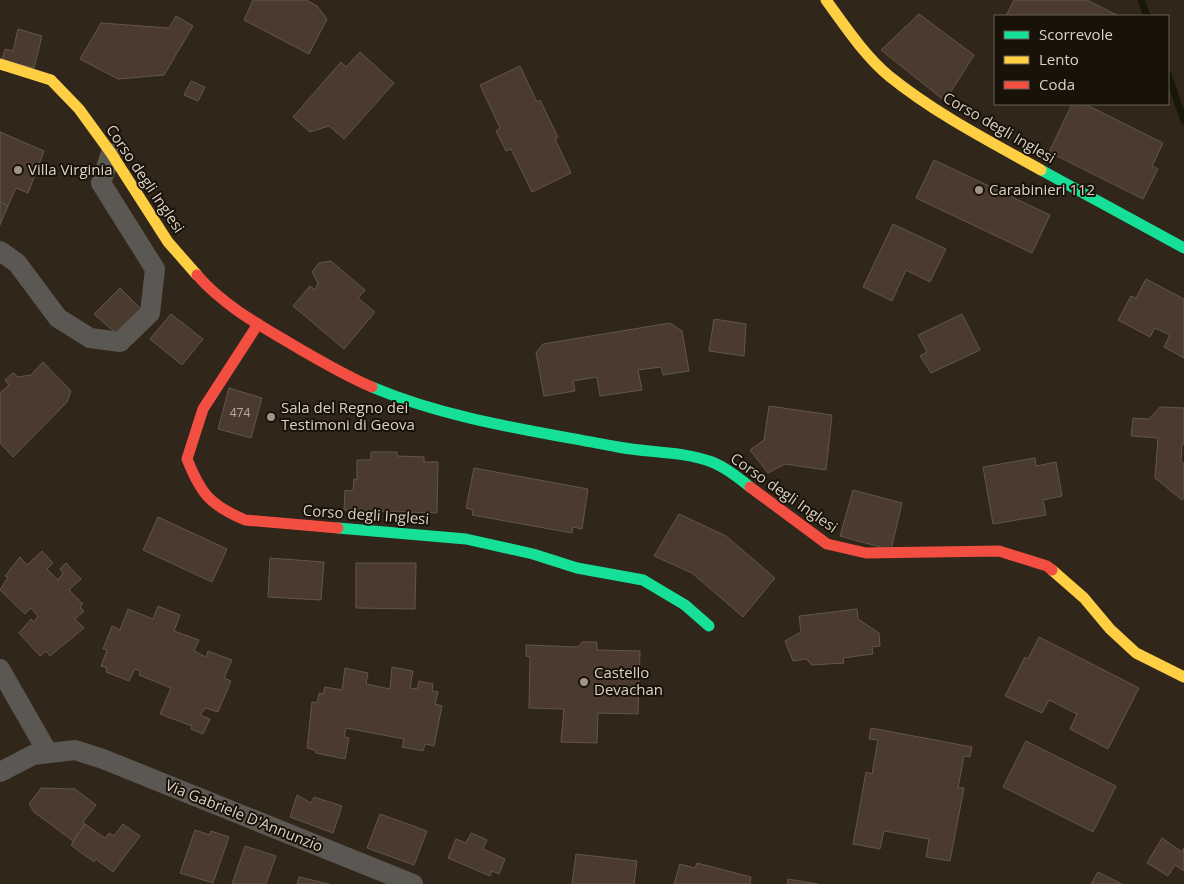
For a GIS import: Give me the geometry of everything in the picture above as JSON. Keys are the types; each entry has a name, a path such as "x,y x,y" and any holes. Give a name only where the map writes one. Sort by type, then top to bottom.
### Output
{"main road":[{"name":"Corso degli Inglesi","path":"826,0 855,40 888,75 942,115 1184,248"},
{"name":"Corso degli Inglesi","path":"0,64 51,80 78,108 112,153 168,242 211,291 258,324 348,377 402,400 457,416 630,450 675,453 714,462 827,544 866,553 999,551 1047,566 1084,598 1110,629 1136,653 1184,677"},
{"name":"Corso degli Inglesi","path":"258,324 203,409 186,459 198,488 216,509 245,520 466,539 533,554 577,568 643,580 685,605 709,626"}],"street":[{"path":"0,251 17,262 58,318 90,338 120,342 150,313 155,269 101,183 112,153"},
{"path":"0,669 48,753 32,755 0,772"},
{"name":"Via Gabriele D'Annunzio","path":"48,753 75,750 103,759 413,884"}],"building":[{"path":"253,0 306,0 317,6 327,19 309,54 244,20"},
{"path":"1014,0 1087,0 1117,15 1006,15"},
{"path":"919,14 974,55 945,101 881,50"},
{"path":"176,16 193,26 164,75 118,79 80,59 101,23 169,28"},
{"path":"18,29 42,36 34,68 2,60 5,49 13,51"},
{"path":"360,52 394,83 344,139 329,126 310,132 293,117 341,62 346,67"},
{"path":"520,66 537,102 540,100 558,137 555,139 571,173 532,192 511,149 506,151 496,131 500,128 480,85"},
{"path":"191,81 205,87 198,101 184,95"},
{"path":"1072,105 1087,105 1163,143 1152,166 1158,169 1143,199 1049,152"},
{"name":"Villa Virginia","path":"0,132 44,151 28,193 16,188 8,206 0,202"},
{"path":"934,160 1050,215 1032,253 916,198"},
{"path":"0,202 8,206 0,225"},
{"path":"893,224 946,249 930,282 906,270 892,301 863,287"},
{"path":"331,261 365,290 358,298 375,312 344,349 293,306 310,286 315,290 318,283 312,272 319,263"},
{"path":"1146,279 1184,299 1184,358 1164,347 1170,335 1155,328 1150,337 1118,320 1131,296 1136,298"},
{"path":"120,288 143,311 119,336 94,314"},
{"path":"171,314 203,339 182,365 150,339"},
{"path":"962,314 980,350 931,373 920,356 927,352 918,335"},
{"path":"714,319 746,324 744,356 709,351"},
{"path":"670,323 682,331 689,371 663,375 661,367 638,370 642,390 600,396 597,377 573,381 575,391 544,396 536,353 543,344"},
{"path":"43,362 71,391 67,402 13,457 0,443 0,393 9,385 5,380 13,373 18,377 31,375"},
{"path":"229,388 262,398 251,438 218,429"},
{"path":"769,406 832,415 826,470 785,464 768,473 750,450 764,440"},
{"path":"1160,407 1184,408 1184,444 1182,444 1181,461 1184,464 1184,497 1182,500 1155,478 1158,438 1131,436 1133,418 1149,419"},
{"path":"371,452 397,452 397,456 424,457 424,462 438,462 437,513 344,510 345,490 353,491 354,479 357,480 357,460 371,460"},
{"path":"1035,458 1036,466 1056,462 1062,496 1043,500 1046,515 993,524 983,467"},
{"path":"474,468 588,489 582,529 573,527 572,533 472,515 473,510 466,508"},
{"path":"853,490 902,503 891,550 840,536"},
{"path":"679,514 726,536 775,578 743,617 692,573 654,556"},
{"path":"158,517 227,549 212,582 143,550"},
{"path":"42,551 53,563 47,569 58,580 63,573 60,569 66,563 81,579 69,590 83,604 80,607 84,611 75,619 84,628 50,656 46,651 40,656 19,633 31,619 34,622 38,616 31,608 25,614 0,590 8,577 5,576 20,557 27,565"},
{"path":"270,558 324,562 321,600 268,597"},
{"path":"356,563 416,563 415,609 356,608"},
{"path":"158,606 180,615 174,631 199,640 194,651 206,657 208,651 232,660 224,678 231,681 218,712 206,708 200,715 210,719 203,734 191,729 192,726 160,714 171,688 139,675 140,671 135,669 129,681 106,672 107,668 101,666 107,650 103,649 112,626 120,630 128,609 153,619"},
{"path":"857,609 858,619 879,633 880,646 872,647 873,654 843,658 844,663 812,665 806,659 793,661 785,641 801,632 799,616"},
{"path":"1039,637 1139,688 1108,749 1070,729 1077,714 1049,700 1042,713 1005,696 1025,657 1028,659"},
{"name":"Castello Devachan","path":"582,642 597,642 597,650 640,651 638,714 598,713 597,743 561,742 564,709 529,708 530,657 526,656 526,645 578,647"},
{"path":"392,667 413,671 410,688 417,689 419,681 433,684 432,691 438,692 435,704 442,706 434,746 425,744 423,751 402,747 404,739 346,728 344,737 349,738 345,759 316,753 315,750 307,748 312,702 317,703 319,693 323,694 325,687 342,690 345,668 368,673 366,684 390,689"},
{"path":"871,728 972,747 970,757 964,756 958,788 964,788 950,861 926,857 929,839 884,831 880,849 853,844 866,772 872,774 878,740 869,739"},
{"path":"1026,741 1116,786 1093,832 1003,787"},
{"path":"41,788 75,789 96,805 83,822 85,824 73,841 34,812 29,804"},
{"path":"297,795 311,803 314,797 342,806 333,833 290,817"},
{"path":"380,814 427,831 414,865 367,848"},
{"path":"85,824 105,838 109,833 114,836 123,824 140,836 113,872 96,859 94,862 71,845"},
{"path":"195,830 210,835 211,831 229,837 213,883 180,873"},
{"path":"471,833 487,840 483,849 505,859 499,874 492,871 490,876 448,858 456,839 466,843"},
{"path":"1162,838 1182,852 1184,848 1184,871 1175,865 1168,876 1147,863"},
{"path":"245,846 276,856 266,884 232,884"},
{"path":"576,854 637,861 634,884 572,884"},
{"path":"697,863 751,877 750,884 674,884 680,864 695,868"},
{"path":"1098,872 1122,884 1091,884"},
{"path":"299,877 329,884 297,884"},
{"path":"788,879 818,884 787,884"}],"waterway":[{"path":"1141,0 1147,15"},
{"path":"1169,77 1184,121"}],"traffic: fast":[{"path":"1041,170 1184,248"},
{"path":"372,387 432,408 524,430 618,447 701,458 722,467 750,487"},
{"path":"338,528 466,539 533,554 577,568 643,580 685,605 709,626"}],"traffic: slow":[{"path":"826,0 863,50 889,76 944,115 1041,170"},
{"path":"0,64 51,80 79,109 111,153 168,242 197,275"},
{"path":"1052,570 1084,598 1110,629 1136,653 1184,677"}],"traffic: jam":[{"path":"197,275 218,296 255,322 332,367 372,387"},
{"path":"258,324 203,409 187,459 202,490 215,503 233,515 245,520 338,528"},
{"path":"750,487 827,544 866,553 999,551 1047,566 1052,570"}],"place":[{"name":"Villa Virginia","path":"18,170"},
{"name":"Carabinieri 112","path":"979,190"},
{"name":"Sala del Regno dei Testimoni di Geova","path":"271,417"},
{"name":"Castello Devachan","path":"584,682"}]}
